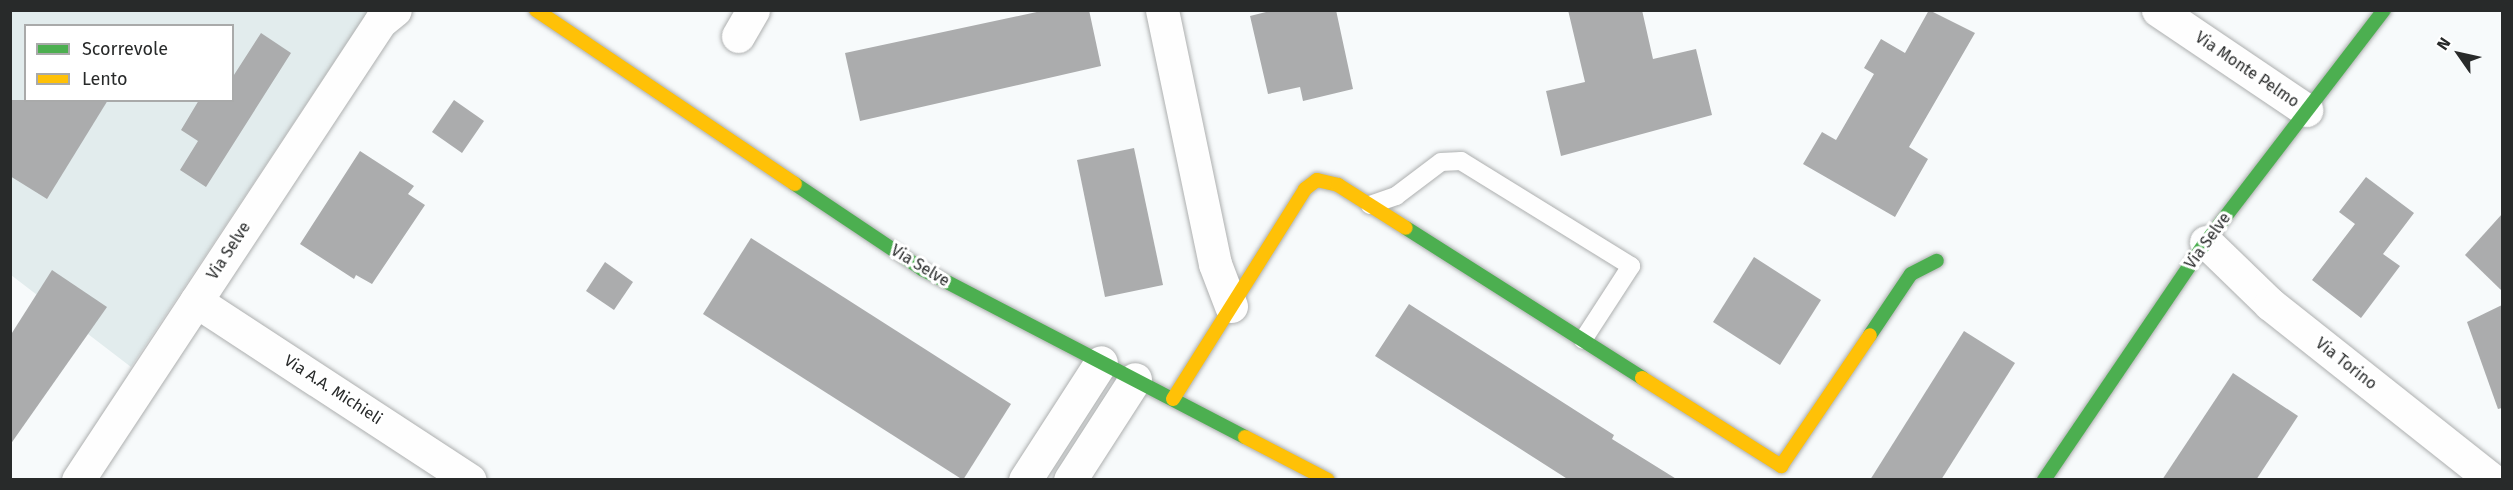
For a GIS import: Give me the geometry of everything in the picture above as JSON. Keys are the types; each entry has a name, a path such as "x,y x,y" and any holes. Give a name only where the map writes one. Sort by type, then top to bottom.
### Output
{"street":[{"name":"Via Selve","path":"536,10 922,269 1328,480"},
{"path":"1162,10 1215,264 1232,306"},
{"name":"Via Monte Pelmo","path":"2158,10 2306,110"},
{"name":"Via Selve","path":"2044,480 2206,243 2384,10"},
{"name":"Via Selve","path":"78,480 196,302 380,14"},
{"path":"1173,399 1311,183 1329,180 1781,466 1911,274 1937,261"},
{"name":"Via Torino","path":"2206,243 2270,304 2492,480"},
{"name":"Via A.A. Michieli","path":"196,302 470,480"},
{"path":"1025,480 1101,362"},
{"path":"1070,480 1135,379"}],"lane":[{"path":"1370,205 1396,196 1441,162 1461,161 1631,266 1583,340"}],"shaded area":[{"path":"10,11 368,11 131,367 11,275"}],"building":[{"path":"1046,10 1089,10 1101,66 860,121 845,53"},
{"path":"1274,10 1336,10 1353,89 1303,101 1300,87 1268,94 1250,16"},
{"path":"1568,10 1642,10 1653,59 1696,49 1712,115 1561,156 1546,91 1585,82"},
{"path":"1929,10 1975,33 1909,147 1928,159 1895,217 1803,164 1822,132 1836,140 1874,74 1864,68 1881,39 1905,53"},
{"path":"261,33 291,53 206,187 180,170 198,141 181,130 198,102 234,102 234,75"},
{"path":"10,100 107,102 47,199 10,176"},
{"path":"454,100 484,121 462,153 432,132"},
{"path":"1134,148 1163,285 1105,297 1077,160"},
{"path":"360,151 414,186 408,194 425,205 372,284 356,275 354,279 300,244"},
{"path":"2366,177 2414,213 2383,254 2400,266 2361,318 2312,280 2355,224 2339,212"},
{"path":"2502,214 2502,291 2465,255"},
{"path":"751,238 1011,404 963,480 703,314"},
{"path":"1754,257 1821,300 1780,365 1713,322"},
{"path":"605,262 633,282 614,310 586,291"},
{"path":"52,270 107,307 10,445 10,336"},
{"path":"1409,304 1614,435 1612,439 1678,480 1569,480 1375,356"},
{"path":"2502,305 2502,408 2498,409 2467,322"},
{"path":"1964,331 2015,363 1941,480 1870,480"},
{"path":"2233,373 2298,416 2256,480 2162,480"}],"traffic: fast":[{"path":"2044,480 2206,242 2384,10"},
{"path":"795,184 922,269 1245,437"},
{"path":"1406,228 1642,378"},
{"path":"1870,335 1911,274 1937,261"}],"traffic: slow":[{"path":"536,10 795,184"},
{"path":"1173,399 1305,189 1317,180 1338,185 1406,228"},
{"path":"1642,378 1781,466 1870,335"},
{"path":"1245,437 1328,480"}]}
